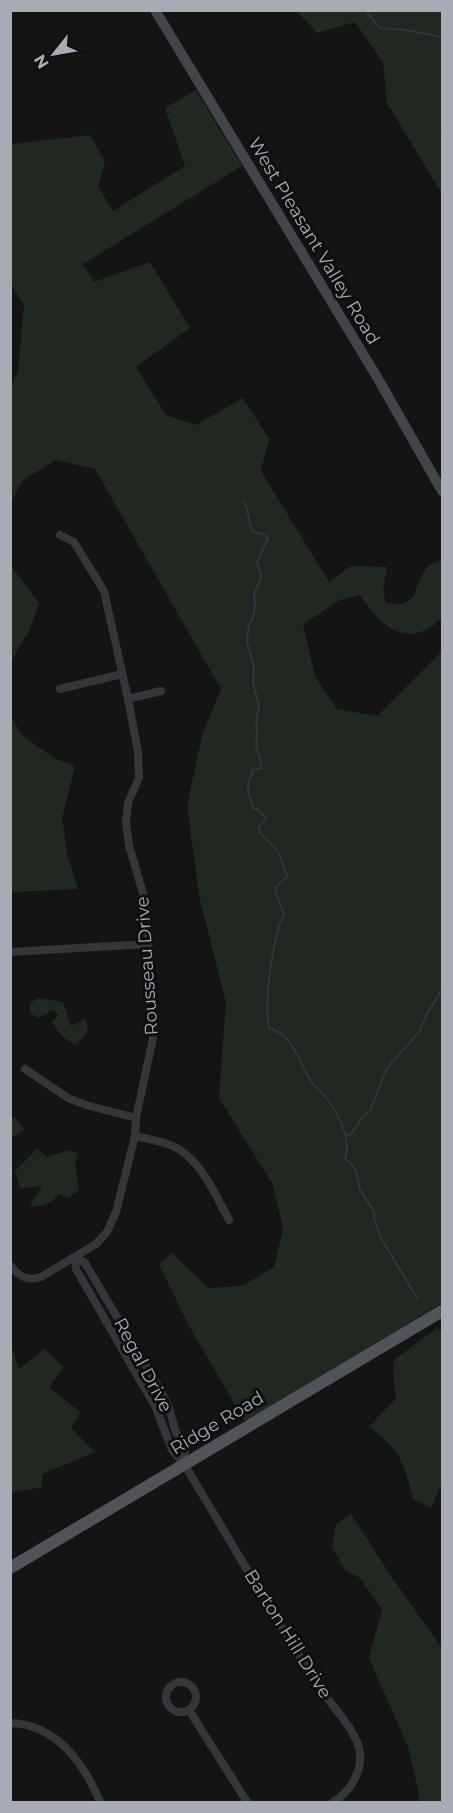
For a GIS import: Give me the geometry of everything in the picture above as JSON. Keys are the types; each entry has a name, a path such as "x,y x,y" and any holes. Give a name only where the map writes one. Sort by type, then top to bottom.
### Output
{"main road":[{"name":"West Pleasant Valley Road","path":"154,10 377,376 442,491"},
{"name":"Ridge Road","path":"10,1568 442,1311"}],"street":[{"name":"Rousseau Drive","path":"10,1265 21,1277 35,1279 47,1275 96,1244 107,1232 116,1212 135,1136 136,1118 153,1038 146,904 129,845 126,823 128,803 139,778 138,752 104,591 74,542 60,535"},
{"path":"60,689 122,674"},
{"path":"128,699 161,692"},
{"path":"10,952 148,944"},
{"path":"25,1069 68,1098 86,1106 136,1118"},
{"path":"135,1136 183,1151 196,1164 230,1220"},
{"name":"Regal Drive","path":"75,1257 85,1263 168,1405 176,1432 185,1450 184,1464"},
{"name":"Regal Drive","path":"75,1257 76,1269 156,1408 172,1450 184,1464"},
{"path":"138,1376 148,1370"},
{"name":"Barton Hill Drive","path":"184,1464 320,1688 352,1734 360,1752 359,1770 344,1796 333,1803"},
{"path":"184,1681 193,1686 196,1691 196,1702 189,1710 180,1712 168,1705 166,1695 173,1683 184,1681"},
{"path":"189,1710 247,1803"},
{"path":"10,1723 31,1726 60,1741 77,1761 100,1803"}],"shaded area":[{"path":"296,11 442,11 442,132 440,134 442,138 442,194 387,103 383,62 355,22 317,33"},
{"path":"196,90 242,166 83,264 94,282 150,262 190,328 136,367 166,415 196,425 243,398 269,439 261,471 329,582 351,566 387,567 383,591 386,603 403,604 414,597 426,569 442,560 442,618 430,628 418,633 407,634 396,631 377,617 360,595 340,600 303,624 315,677 337,709 377,716 442,651 442,1303 245,1422 188,1324 159,1264 172,1253 208,1288 242,1286 274,1267 283,1228 272,1183 219,1098 226,1002 200,900 187,807 202,735 221,689 95,469 56,460 23,480 11,502 11,386 18,371 24,305 11,284 11,144 90,135 105,161 98,187 113,211 185,166 165,108"},
{"path":"11,566 39,603 30,629 11,662"},
{"path":"10,715 22,735 54,758 75,766 62,818 68,857 78,889 11,892"},
{"path":"38,998 63,1002 71,1026 85,1019 88,1027 85,1035 75,1045 63,1037 52,1023 58,1014 53,1010 39,1018 30,1013 30,1003"},
{"path":"11,1116 25,1130 11,1138"},
{"path":"37,1149 47,1157 69,1150 78,1153 75,1162 79,1190 68,1198 59,1194 46,1204 30,1206 42,1186 20,1188 15,1171"},
{"path":"438,1327 442,1335 442,1483 431,1508 413,1499 400,1458 388,1442 369,1427 396,1399 394,1360"},
{"path":"10,1340 19,1369 45,1349 63,1367 49,1388 81,1412 71,1427 95,1452 42,1474 42,1487 11,1493"},
{"path":"351,1514 442,1648 442,1802 419,1802 408,1747 369,1658 382,1609 359,1577 345,1570 332,1547 336,1524"}],"waterway":[{"path":"365,10 380,28 442,37"},
{"path":"245,502 252,532 263,534 268,538 257,562 261,577 254,594 255,606 249,624 247,641 254,668 253,683 259,706 256,720 256,746 262,766 252,770 248,790 254,809 266,818 258,828 278,852 288,876 275,891 284,914 270,970 269,1028 290,1043 311,1081 334,1109 345,1134 347,1151 345,1159 356,1172 360,1189 374,1212 380,1236 418,1300"},
{"path":"346,1136 352,1133 370,1111 387,1068 420,1031 442,989"}]}
